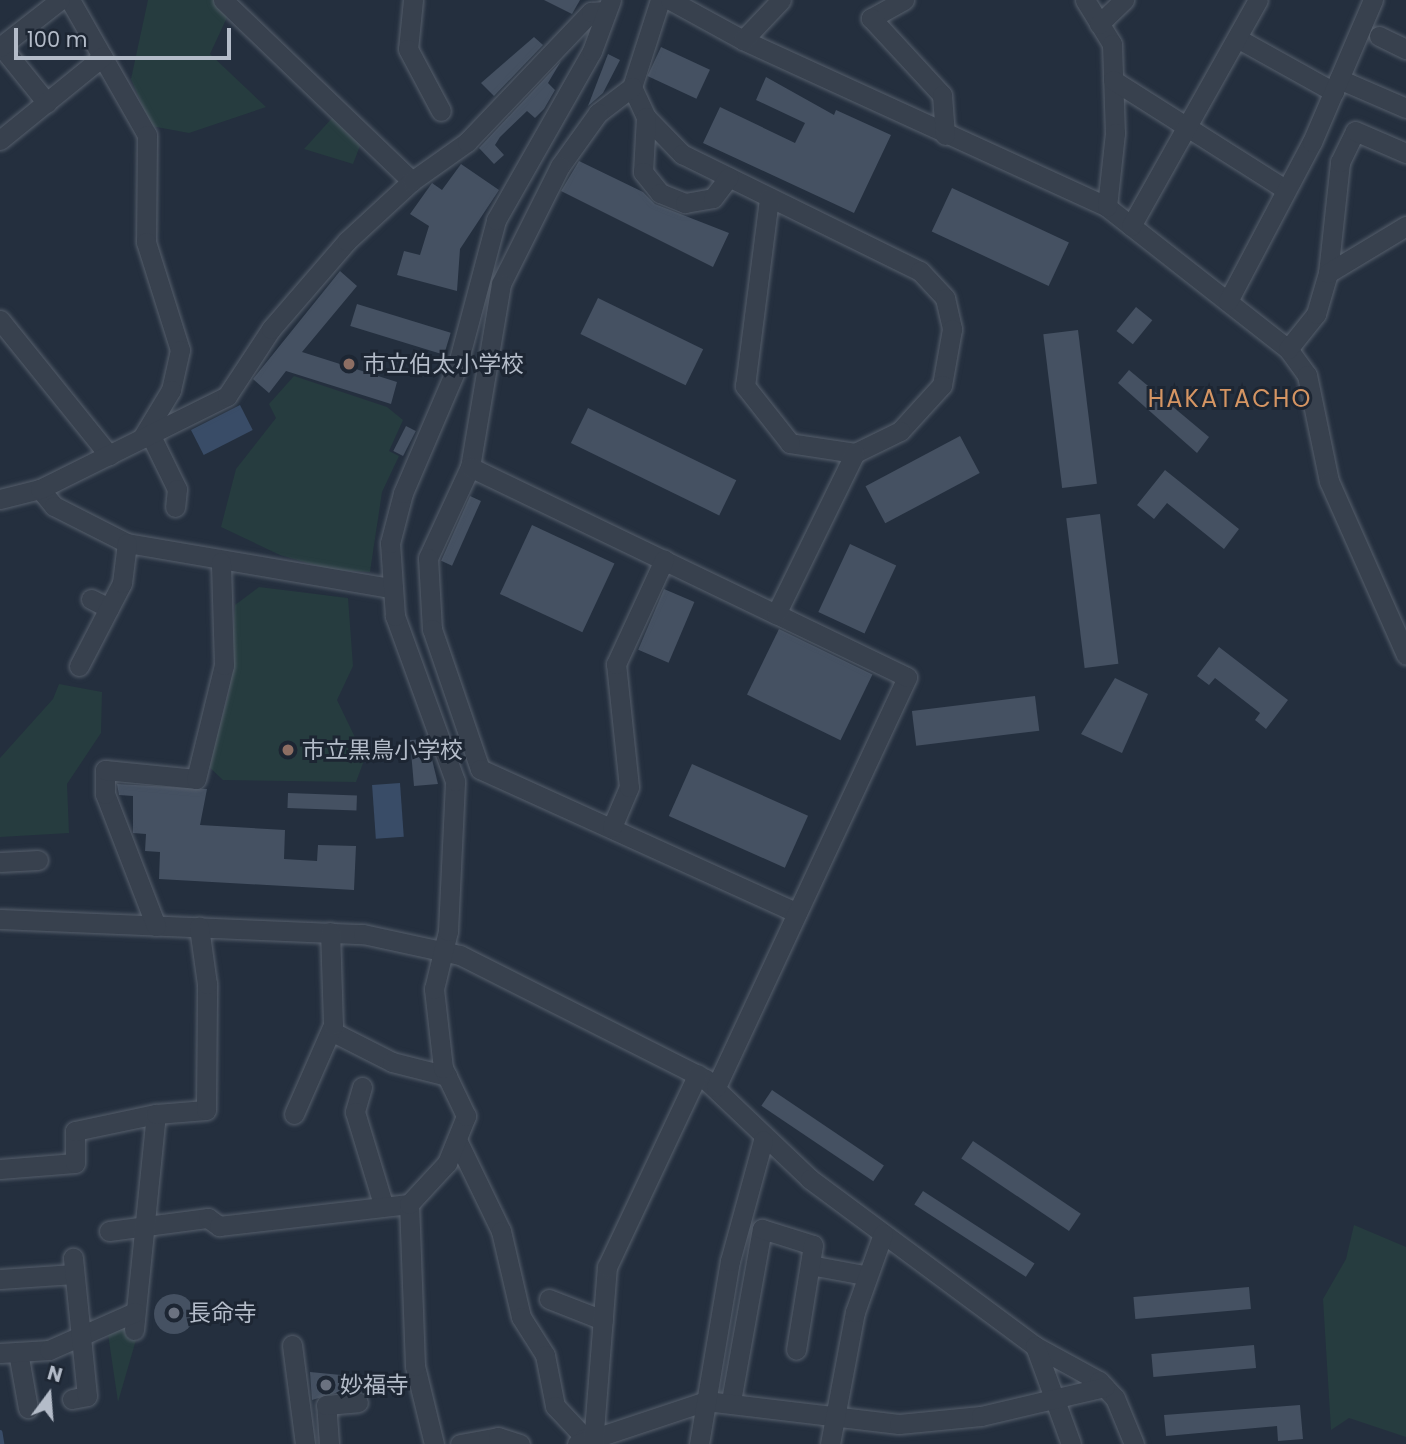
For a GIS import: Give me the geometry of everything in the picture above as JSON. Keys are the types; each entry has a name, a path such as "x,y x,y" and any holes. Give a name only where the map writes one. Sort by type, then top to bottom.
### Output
{"street":[{"path":"47,103 0,47 60,0"},
{"path":"70,0 147,135 146,242 180,350 171,390 146,436"},
{"path":"223,0 412,181"},
{"path":"413,0 408,49 441,111"},
{"path":"660,0 632,88 598,113 560,166 501,284 470,467 425,575 432,629 475,760 489,775 612,827 797,913"},
{"path":"670,0 743,40 945,135 1107,207 1288,349 1307,375 1329,481 1406,654"},
{"path":"743,40 781,0"},
{"path":"904,0 871,18 942,95 945,135"},
{"path":"1085,0 1112,44 1113,80 1107,207"},
{"path":"1100,24 1124,0"},
{"path":"1131,226 1258,0"},
{"path":"1228,301 1337,86 1373,0"},
{"path":"0,499 40,489 227,396 321,271 412,181 467,142 591,12 608,5"},
{"path":"444,1444 434,1444 415,1366 409,1204 447,1163 466,1116 447,1076 433,989 444,949 455,781 389,588 397,512 457,367 496,220 592,51 608,5"},
{"path":"1379,37 1406,49"},
{"path":"1237,38 1337,86 1406,108"},
{"path":"0,139 102,57"},
{"path":"1113,80 1286,190"},
{"path":"632,88 646,117 682,154 919,271 945,298 952,329 942,385 900,432 855,453 790,443 745,386 769,198"},
{"path":"646,117 643,172 660,193 685,203 713,198 729,177"},
{"path":"1288,349 1316,314 1328,273 1340,162 1355,131 1406,153"},
{"path":"1328,273 1406,226"},
{"path":"0,320 109,455"},
{"path":"146,436 175,507"},
{"path":"776,614 855,453"},
{"path":"470,467 907,677 716,1087"},
{"path":"40,489 54,506 127,543 220,562 389,588"},
{"path":"79,666 122,583 127,543"},
{"path":"612,827 629,787 616,664 664,560"},
{"path":"156,926 105,794 105,770 196,779 224,665 220,562"},
{"path":"91,599 109,608"},
{"path":"0,862 28,855"},
{"path":"0,919 330,932 444,949 698,1074 716,1087 764,1140 883,1234 1035,1346 1073,1362 1105,1387 1134,1444"},
{"path":"0,1168 75,1163 75,1131 156,1114 206,1110 210,1075 196,1022 207,984 199,927"},
{"path":"294,1114 302,1077 331,1031 330,932"},
{"path":"331,1031 392,1062 447,1076"},
{"path":"588,1442 607,1267 698,1074"},
{"path":"362,1087 355,1112 383,1204"},
{"path":"22,1399 9,1352 80,1339 135,1321 147,1226 156,1114"},
{"path":"457,1140 501,1231 521,1317 545,1355 555,1406 588,1442"},
{"path":"699,1444 730,1261 764,1140"},
{"path":"109,1231 208,1218 219,1226 383,1204 409,1204"},
{"path":"731,1401 762,1229 805,1237 813,1244 796,1350"},
{"path":"830,1444 864,1275 883,1234"},
{"path":"810,1265 864,1275"},
{"path":"0,1279 73,1266 87,1396 72,1399"},
{"path":"560,1309 603,1320"},
{"path":"292,1345 305,1444"},
{"path":"1035,1346 1071,1444"},
{"path":"588,1442 706,1401 731,1401 899,1424 1053,1401 1105,1387"},
{"path":"329,1444 326,1405 358,1402"},
{"path":"460,1444 498,1437 520,1444"}],"green space":[{"path":"148,0 215,0 230,11 210,54 266,107 189,133 151,126 131,79"},
{"path":"333,117 363,138 353,164 304,149"},
{"path":"294,376 387,407 403,420 389,451 399,456 382,492 370,572 332,570 280,555 221,527 236,469 276,418 269,404"},
{"path":"259,587 348,598 353,666 337,700 365,758 356,782 223,780 208,766 229,693 235,605"},
{"path":"59,684 102,692 101,733 67,784 69,833 0,837 0,758 53,699"},
{"path":"1354,1225 1406,1247 1406,1437 1349,1418 1331,1430 1323,1299 1346,1259"},
{"path":"127,1325 138,1333 118,1402 108,1334"}],"water":[{"path":"240,405 253,430 204,455 191,430"},
{"path":"400,783 404,837 376,839 372,785"}],"building":[{"path":"544,0 580,0 572,14"},
{"path":"534,37 543,45 494,96 481,83"},
{"path":"661,47 710,70 696,99 647,76"},
{"path":"608,54 620,60 603,93 588,106"},
{"path":"561,61 548,83 555,90 544,109 535,118 527,111 500,137 495,145 504,155 494,164 479,148"},
{"path":"766,77 834,115 836,110 891,135 854,213 703,143 720,107 795,143 805,123 756,100"},
{"path":"579,161 643,192 655,204 729,233 713,267 561,191"},
{"path":"461,164 499,190 460,249 457,291 397,275 404,251 420,255 429,226 410,214 432,183 442,190"},
{"path":"952,188 1069,243 1049,286 932,232"},
{"path":"340,271 357,286 302,352 397,382 391,404 286,371 269,393 253,379"},
{"path":"598,298 703,349 686,385 580,334"},
{"path":"357,304 451,333 444,355 350,326"},
{"path":"1136,307 1152,320 1133,344 1116,331"},
{"path":"1078,330 1097,484 1062,488 1043,334"},
{"path":"1129,370 1209,437 1197,453 1118,383"},
{"path":"588,408 736,480 719,515 571,443"},
{"path":"406,426 416,431 403,456 393,451"},
{"path":"960,436 980,473 885,523 866,486"},
{"path":"1165,470 1239,529 1224,549 1167,503 1154,519 1137,505"},
{"path":"470,496 481,501 452,566 441,561"},
{"path":"1100,514 1118,664 1085,668 1066,518"},
{"path":"532,525 614,563 582,632 500,594"},
{"path":"850,544 896,566 865,634 818,612"},
{"path":"664,589 694,602 669,663 638,650"},
{"path":"779,629 872,675 840,740 747,695"},
{"path":"1219,647 1288,700 1266,729 1255,720 1260,713 1215,678 1209,685 1197,676"},
{"path":"1115,678 1148,694 1122,753 1081,734"},
{"path":"1035,696 1039,731 916,746 912,711"},
{"path":"427,739 438,784 414,786 410,740"},
{"path":"692,764 808,816 785,868 669,816"},
{"path":"117,784 207,789 200,825 285,830 284,859 317,861 318,845 356,846 354,890 159,879 160,852 145,851 146,834 133,833 133,796 119,795"},
{"path":"288,793 357,795 356,810 287,808"},
{"path":"772,1090 884,1165 873,1181 761,1106"},
{"path":"973,1141 1081,1214 1069,1231 961,1158"},
{"path":"923,1191 1035,1263 1026,1277 914,1204"},
{"path":"1249,1287 1251,1309 1135,1319 1133,1297"},
{"path":"174,1294 188,1300 194,1314 188,1328 174,1334 160,1328 154,1314 160,1300"},
{"path":"1254,1345 1256,1368 1153,1377 1151,1354"},
{"name":"妙福寺","path":"310,1372 341,1375 342,1391 312,1400"},
{"path":"1300,1405 1303,1439 1278,1441 1277,1426 1166,1436 1164,1415"}],"waterway":[{"path":"0,1432 2,1444"}],"place":[{"name":"市立伯太小学校","path":"349,364"},
{"name":"市立黒鳥小学校","path":"288,750"},
{"name":"長命寺","path":"174,1313"},
{"name":"妙福寺","path":"326,1385"}],"district":[{"name":"HAKATACHO","path":"1230,399"}]}
